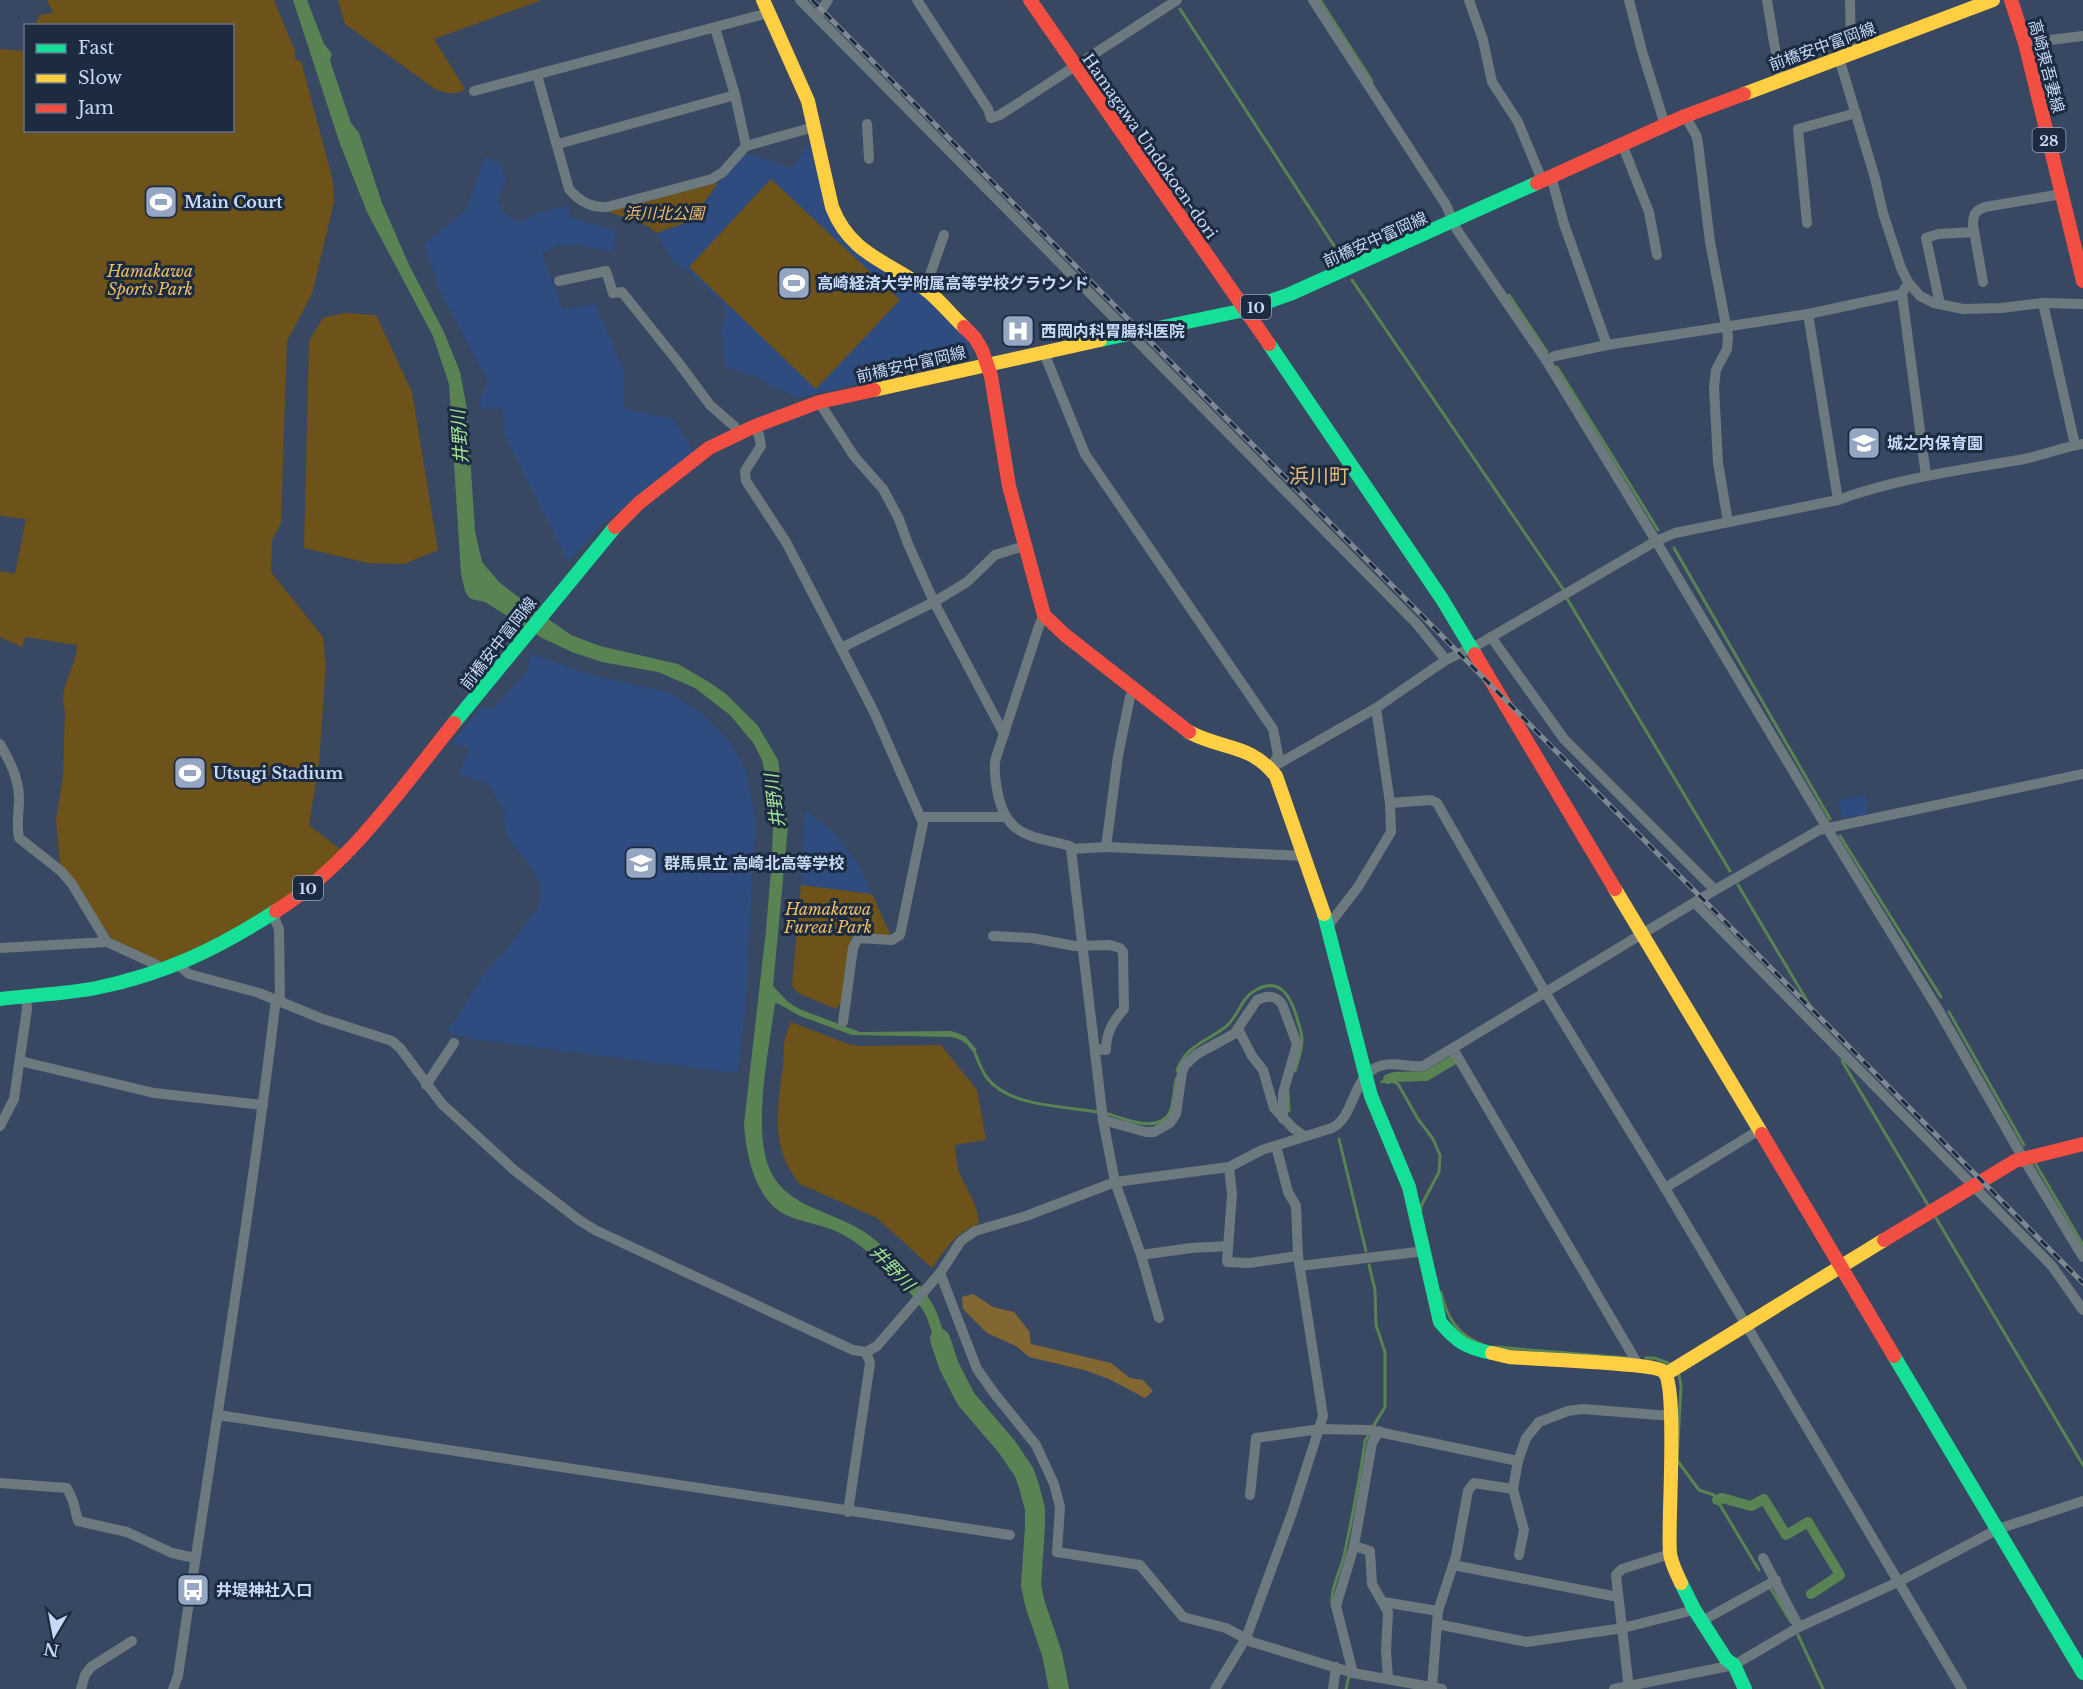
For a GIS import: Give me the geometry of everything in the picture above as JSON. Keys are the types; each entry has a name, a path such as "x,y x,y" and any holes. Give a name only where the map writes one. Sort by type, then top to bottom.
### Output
{"street":[{"path":"800,0 1417,624 1446,660"},
{"path":"817,16 828,0"},
{"path":"917,0 988,109 991,118 1000,115 1177,0"},
{"name":"Hamagawa Undokoen-dori","path":"1030,0 1073,67 1345,452 1442,599 2083,1673"},
{"path":"1313,0 1446,205 1462,238 1546,360 1827,828 1940,1011 2023,1158 2083,1257"},
{"path":"1469,0 1484,40 1492,82 1518,122 1547,178 1606,345"},
{"path":"1629,0 1665,125"},
{"path":"1767,0 1780,79"},
{"path":"1850,0 1845,56 1856,113 1883,213 1901,268 1908,282 1920,296 1934,303 1963,309 2001,308 2043,303 2083,304"},
{"name":"前橋安中富岡線","path":"0,999 95,988 162,970 233,939 296,899 354,845 591,554 639,503 700,455 739,434 819,402 986,364 1245,310 1300,290 1685,116 1993,0"},
{"name":"高崎東吾妻線","path":"2011,0 2025,43 2083,281"},
{"path":"474,91 715,28 765,6 808,101 832,207 838,223 847,237 864,252 926,289 975,338 982,350 991,376 1009,486 1044,615 1135,691 1197,737 1250,751 1271,768 1280,786 1328,926 1371,1096 1409,1187 1440,1322 1452,1336 1471,1349 1509,1357 1639,1366 1662,1370 1666,1374 1670,1389 1671,1416 1670,1554 1677,1575 1698,1615 1726,1659 1734,1665 1745,1689"},
{"path":"715,28 735,95 746,146"},
{"path":"2025,43 2083,36"},
{"path":"537,75 569,189 582,202 602,208 712,179 723,172 746,146 814,127"},
{"path":"558,144 735,95"},
{"path":"1808,224 1798,129 1856,113"},
{"path":"1685,116 1698,143 1710,242 1727,327 1727,349 1716,369 1714,387 1718,463 1728,522"},
{"path":"867,123 869,159"},
{"path":"1622,144 1649,212 1657,255"},
{"path":"1983,282 1974,232 1973,215 1976,211 1985,207 2062,194"},
{"path":"1940,304 1926,238 1938,234 1974,232"},
{"path":"926,289 944,235"},
{"path":"559,281 606,271 613,293 622,292 710,405 734,426 739,434"},
{"path":"1908,282 1902,294 1926,476"},
{"path":"1546,360 1606,345 1808,314 1902,294"},
{"path":"1271,768 1376,708 1446,660 1491,637 1656,541 1675,533 1838,500 1856,493 1926,476 2028,458 2079,444 2043,303"},
{"path":"1808,314 1838,500"},
{"path":"1044,353 1085,454 1273,729 1278,755 1271,768"},
{"path":"819,402 854,456 883,489 899,519 934,602 1004,734"},
{"path":"753,427 759,435 761,446 745,471 746,481 786,542 874,712 921,817 923,829 910,882 902,930 895,940 858,938 855,940 838,1021"},
{"path":"841,648 934,602 967,582 995,555 1024,546"},
{"path":"1044,615 995,761 995,782 1005,817 1016,829 1034,837 1070,846 1071,849 1103,1119 1115,1182 1141,1255 1159,1318"},
{"path":"1491,637 1563,739 1715,890"},
{"path":"1106,848 1118,756 1130,697 1135,691"},
{"path":"1328,926 1358,887 1391,832 1390,803 1376,708"},
{"path":"0,744 15,772 18,786 19,838 61,871 72,884 107,942"},
{"path":"177,964 189,975 278,1000 320,1018 392,1041 400,1048 442,1104 514,1170 587,1225 853,1350 866,1352 877,1346 940,1273 961,1241 975,1231 1026,1216 1115,1182 1229,1167 1262,1150 1338,1125 1365,1075 1380,1066 1391,1064 1423,1066 1715,890 1818,831 2083,774"},
{"path":"1390,803 1431,800 1437,803 1545,992 1665,1188 1962,1689"},
{"path":"921,817 1005,817"},
{"path":"1071,849 1106,848 1305,856"},
{"path":"1695,903 2052,1266 2083,1310"},
{"path":"172,1689 178,1676 278,1000 279,929 273,915"},
{"path":"993,936 1032,938 1075,946 1110,945 1120,948 1123,952 1124,1009 1109,1031 1106,1050 1096,1049"},
{"path":"0,948 107,942 155,964 162,970"},
{"path":"0,1126 13,1103 27,1009 26,996"},
{"path":"1103,1119 1146,1132 1154,1132 1170,1124 1176,1114 1185,1065 1197,1054 1234,1034 1257,1000 1272,996 1282,1004 1296,1044 1283,1093 1283,1119"},
{"path":"1238,1029 1252,1056 1263,1070 1274,1108 1283,1119 1304,1136"},
{"path":"426,1085 454,1043"},
{"path":"1453,1048 1639,1366"},
{"path":"20,1061 154,1093 263,1105"},
{"path":"1665,1188 1759,1130"},
{"path":"1666,1374 2015,1161 2083,1144"},
{"path":"1215,1689 1246,1638 1292,1513 1323,1416 1299,1261 1296,1206 1288,1191 1275,1146"},
{"path":"1229,1167 1232,1194 1227,1262 1299,1261 1425,1251"},
{"path":"1141,1255 1191,1248 1228,1246"},
{"path":"940,1273 977,1369 994,1394 1036,1445 1054,1484 1060,1507 1057,1552 1140,1564 1183,1617 1226,1629 1252,1642 1353,1673 1437,1688 1438,1611 1453,1565 1470,1486 1480,1483 1513,1489"},
{"path":"848,1512 870,1363 866,1352"},
{"path":"1519,1555 1524,1530 1513,1489 1518,1461 1531,1429 1548,1417 1583,1409 1671,1416"},
{"path":"218,1415 1010,1535"},
{"path":"1250,1495 1256,1438 1320,1429 1379,1431 1518,1461"},
{"path":"1353,1673 1336,1606 1354,1546 1372,1443 1379,1431"},
{"path":"0,1483 68,1488 78,1521 127,1532 165,1550 195,1558"},
{"path":"1614,1689 1734,1665 1799,1627 1898,1582 1998,1529 2083,1501"},
{"path":"1354,1546 1370,1551 1372,1584 1388,1612 1386,1651 1388,1679"},
{"path":"1629,1687 1615,1579 1618,1571 1670,1554"},
{"path":"1763,1558 1799,1627"},
{"path":"1453,1565 1618,1597"},
{"path":"1437,1624 1527,1642 1698,1615 1776,1580"},
{"path":"1383,1602 1438,1611"},
{"path":"81,1689 84,1675 91,1667 132,1641"},
{"path":"1333,1689 1335,1667"}],"shaded area":[{"path":"813,137 833,221 924,292 966,338 972,355 966,360 950,364 947,361 899,372 898,375 796,398 783,390 774,389 757,377 726,368 721,329 726,317 726,306 687,270 673,262 656,233 691,221 718,183 744,155 753,155 792,168"},
{"path":"485,157 500,163 506,178 497,202 507,215 521,223 537,213 569,205 570,218 615,230 614,252 576,245 559,245 542,253 563,309 595,304 624,370 624,409 674,419 694,452 599,527 568,561 504,434 503,411 501,408 481,410 480,399 488,382 440,291 424,244 466,210"},
{"name":"群馬県立 高崎北高等学校","path":"530,653 591,675 671,693 702,714 730,742 746,770 755,828 745,1012 738,1070 735,1073 472,1039 446,1031 457,1018 485,972 500,957 538,908 541,899 541,886 531,867 507,835 503,819 505,812 488,784 459,774 469,748 452,743 482,706 492,710 528,670"},
{"path":"1865,795 1868,814 1843,818 1838,800"},
{"path":"805,809 834,833 859,865 872,894 801,885"},
{"path":"973,1294 993,1307 1014,1312 1029,1331 1031,1344 1111,1363 1130,1378 1143,1380 1153,1391 1145,1398 1109,1379 1084,1370 1029,1357 1016,1346 987,1333 963,1309 962,1297"}],"green space":[{"name":"Hamakawa Sports Park","path":"47,0 274,0 295,51 295,60 301,61 333,181 334,202 312,294 287,341 281,523 272,540 271,572 323,637 326,665 319,763 309,825 341,850 303,887 237,929 166,962 158,962 112,939 60,864 56,821 63,776 65,710 63,702 65,686 74,662 77,645 25,637 22,647 0,637 0,571 15,574 26,519 0,516 0,49 24,51 24,132 234,132 234,24 35,24 40,15 53,13"},
{"path":"338,0 542,0 434,39 465,89 447,93 435,89 345,24"},
{"name":"高崎経済大学附属高等学校グラウンド","path":"771,179 900,300 816,389 689,267"},
{"name":"浜川北公園","path":"718,183 691,221 656,233 648,226 606,211"},
{"path":"345,313 376,315 412,392 438,550 404,564 368,563 304,548 309,341 323,318"},
{"name":"Hamakawa Fureai Park","path":"801,885 872,894 891,936 857,933 852,936 841,1002 836,1009 798,993 792,986"},
{"path":"791,1022 859,1046 941,1045 977,1090 986,1140 955,1145 959,1171 975,1205 979,1224 957,1237 932,1268 877,1218 800,1184 790,1170 780,1142 778,1113 784,1042"}],"water":[{"path":"293,0 307,0 324,44 332,54 330,61 351,123 359,133 382,203 410,267 444,332 460,372 467,409 475,531 482,562 499,582 571,635 600,646 678,664 726,694 758,726 778,760 788,826 773,986 788,1002 799,1009 860,1032 951,1031 965,1036 977,1050 972,1051 963,1041 951,1037 852,1035 800,1016 777,1003 766,1062 762,1105 763,1145 774,1177 794,1198 863,1231 883,1246 904,1267 931,1301 936,1311 952,1363 943,1367 927,1318 913,1297 892,1273 857,1243 840,1233 779,1211 761,1191 755,1178 747,1150 744,1124 766,930 773,825 769,790 762,760 754,744 730,715 695,688 658,672 602,662 572,652 542,638 485,602 471,599 465,591 461,574 449,384 433,336 367,212 340,144"}],"waterway":[{"path":"1320,0 1372,81"},
{"path":"1180,9 1346,264"},
{"path":"1352,280 1563,589"},
{"path":"1509,295 1547,352"},
{"path":"1557,367 1658,530"},
{"path":"1674,548 1830,819"},
{"path":"1566,597 1730,871"},
{"path":"1840,836 1941,997"},
{"path":"1738,885 1816,1016"},
{"path":"1177,1070 1191,1050 1229,1024 1246,998 1256,990 1272,986 1284,991 1295,1010 1302,1037 1295,1071"},
{"path":"1949,1012 2024,1145"},
{"path":"973,1048 987,1078 1009,1095 1038,1104 1098,1112"},
{"path":"1388,1079 1426,1076 1455,1059"},
{"path":"1842,1061 1928,1205"},
{"path":"1105,1113 1140,1123 1158,1123 1170,1112 1176,1079"},
{"path":"1382,1082 1388,1079 1398,1084 1418,1119 1433,1139 1440,1155 1439,1172 1421,1210"},
{"path":"1288,1092 1289,1111"},
{"path":"1339,1139 1366,1251"},
{"path":"2035,1163 2083,1245"},
{"path":"1936,1218 2083,1465"},
{"path":"1369,1265 1375,1290 1376,1325 1385,1352 1385,1407 1374,1425"},
{"path":"1441,1292 1446,1310 1454,1325 1466,1336 1483,1345"},
{"name":"井野川","path":"940,1339 949,1366 966,1399 1007,1447 1024,1472 1029,1486 1035,1509 1031,1585 1052,1654 1059,1689"},
{"path":"1495,1347 1628,1358"},
{"path":"1646,1358 1668,1363"},
{"path":"1679,1375 1681,1386 1677,1460 1699,1490 1714,1495 1759,1570"},
{"path":"1332,1606 1332,1594 1344,1556 1365,1441 1368,1436"},
{"path":"1717,1500 1722,1498 1751,1506 1764,1499 1786,1535 1808,1522 1840,1575 1811,1594"},
{"path":"1771,1589 1791,1622"},
{"path":"1798,1635 1823,1689"},
{"path":"1346,1689 1349,1676"}],"railway":[{"path":"812,0 2083,1283"}],"traffic: fast":[{"path":"1100,340 1245,310 1290,294 1537,183"},
{"path":"1269,344 1442,599 1475,654"},
{"path":"454,723 615,527"},
{"path":"0,999 84,990 168,968 233,937 276,911"},
{"path":"1324,914 1371,1096 1409,1187 1440,1322 1463,1343 1492,1353"},
{"path":"1894,1356 2083,1673"},
{"path":"1681,1583 1694,1609 1726,1659 1734,1665 1745,1689"}],"traffic: slow":[{"path":"763,0 808,101 832,207 840,223 859,246 924,288 964,327"},
{"path":"1744,94 1993,0"},
{"path":"874,390 1100,340"},
{"path":"1189,732 1246,752 1266,765 1276,776 1324,914"},
{"path":"1615,889 1762,1134"},
{"path":"1666,1374 1884,1240"},
{"path":"1492,1353 1509,1357 1638,1366 1663,1371 1668,1381 1670,1401 1670,1553 1681,1583"}],"traffic: jam":[{"path":"1030,0 1269,344"},
{"path":"2011,0 2025,43 2083,281"},
{"path":"1537,183 1685,116 1744,94"},
{"path":"964,327 975,338 982,350 991,376 1009,486 1044,615 1065,635 1189,732"},
{"path":"615,527 639,503 709,448 753,427 819,402 874,390"},
{"path":"1475,654 1615,889"},
{"path":"276,911 327,872 350,849 394,799 454,723"},
{"path":"1762,1134 1894,1356"},
{"path":"1884,1240 2015,1161 2083,1144"}],"place":[{"name":"Main Court","path":"161,202"},
{"name":"高崎経済大学附属高等学校グラウンド","path":"794,283"},
{"name":"西岡内科胃腸科医院","path":"1018,331"},
{"name":"城之内保育園","path":"1864,443"},
{"name":"Utsugi Stadium","path":"190,773"},
{"name":"群馬県立 高崎北高等学校","path":"641,863"},
{"name":"井堤神社入口","path":"193,1590"}],"district":[{"name":"浜川町","path":"1319,476"}]}
